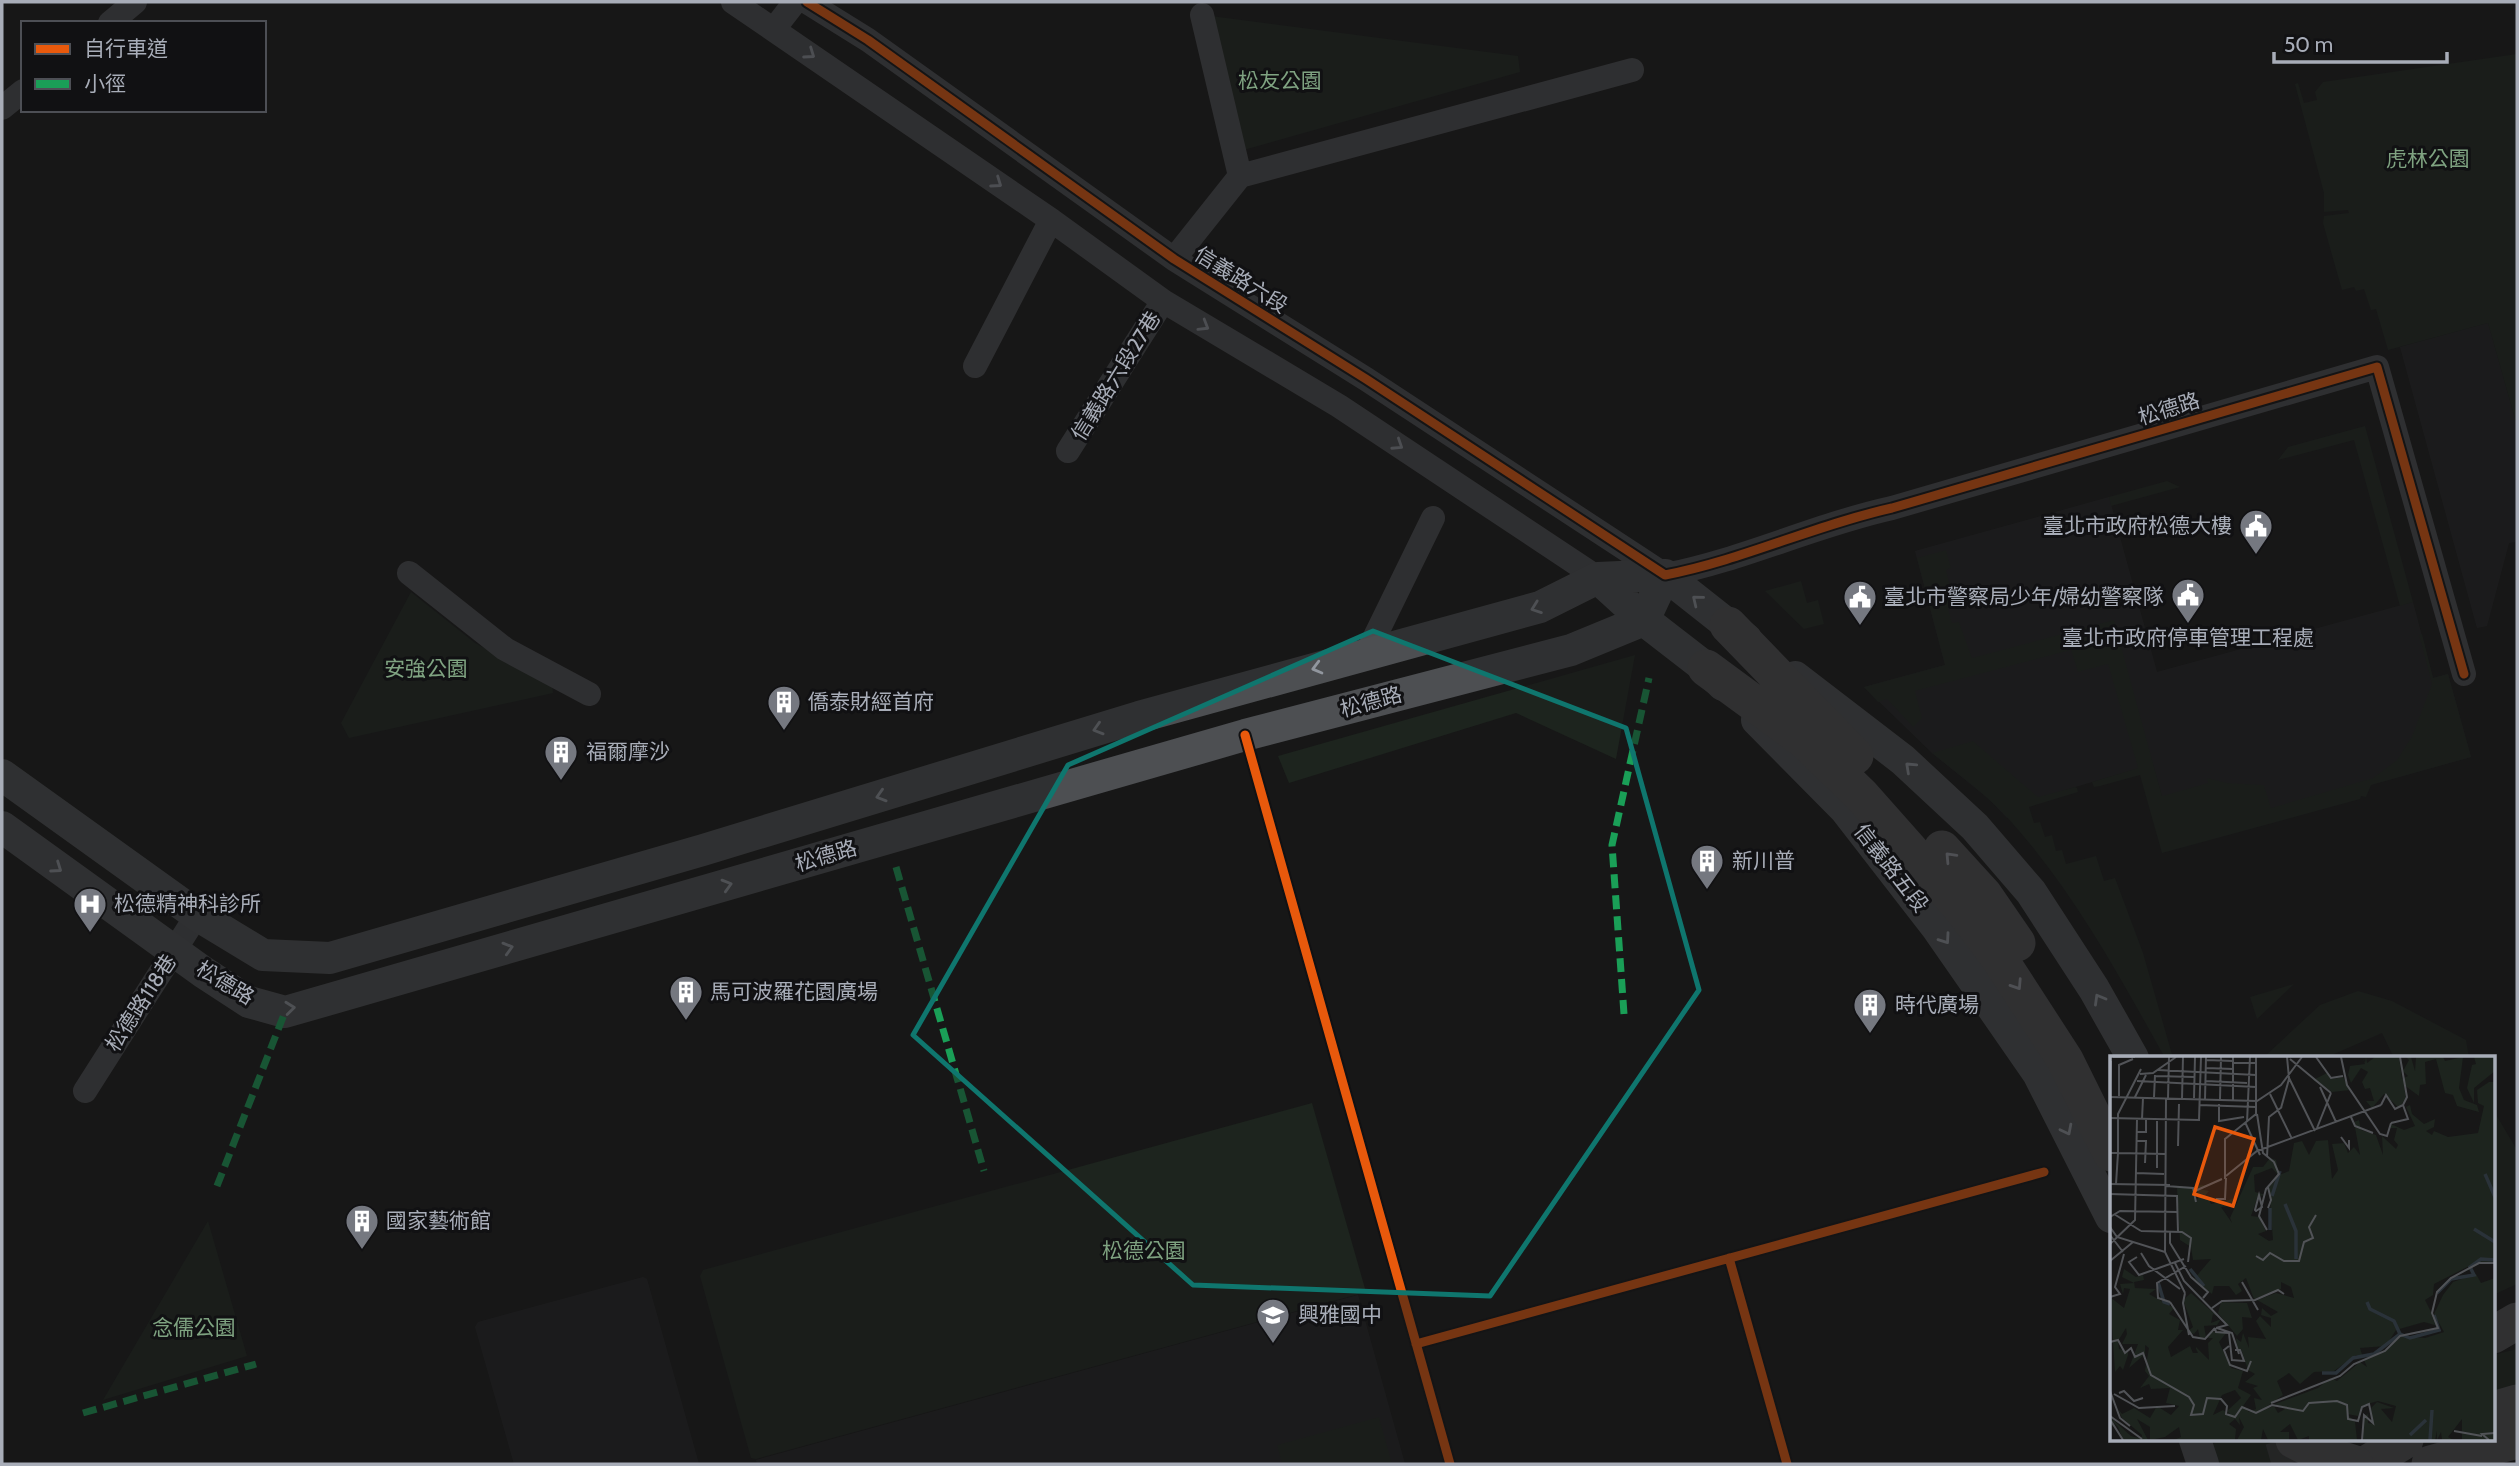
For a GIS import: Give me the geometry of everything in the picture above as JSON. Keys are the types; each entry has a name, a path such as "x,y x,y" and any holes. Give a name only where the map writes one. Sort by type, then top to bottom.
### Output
{"highway":[{"path":"1728,625 1871,772 1984,895 2054,996 2110,1094"},
{"path":"1706,668 1804,740 1861,795 1963,910 1997,955 2065,1060 2110,1151"},
{"path":"2494,1325 2517,1318"},
{"path":"2494,1334 2517,1318"},
{"path":"2494,1410 2517,1403"},
{"path":"2430,1464 2517,1440"},
{"path":"2298,1442 2317,1452 2355,1464"},
{"path":"2304,1464 2324,1442"},
{"path":"2367,1464 2401,1442"}],"main road":[{"name":"松德路","path":"2,775 197,915 263,955 330,958 703,850 1139,717 1540,607 1598,578 1665,575"},
{"path":"1644,620 1665,575 1903,760 1975,828 2032,892 2094,989 2132,1056"},
{"name":"信義路五段","path":"1598,578 1644,620 1706,668 1845,809 1938,929 2038,1073 2110,1215"},
{"name":"松德路","path":"2,827 203,972 249,1002 285,1012 1232,739 1571,650 1644,620"},
{"path":"2196,1442 2203,1464"}],"street":[{"path":"112,21 135,2"},
{"path":"733,2 1051,220 1163,301 1339,406 1598,578"},
{"path":"774,29 795,2"},
{"name":"信義路六段","path":"807,2 868,40 1174,259 1359,375 1665,575"},
{"path":"1202,15 1240,176"},
{"path":"1174,259 1240,176 1632,70"},
{"path":"2,108 21,93"},
{"path":"975,366 1051,220"},
{"name":"信義路六段27巷","path":"1068,451 1163,301"},
{"name":"松德路","path":"1665,575 1728,560 1863,514 1892,508 2377,367 2464,674"},
{"path":"1366,655 1433,518"},
{"path":"409,573 505,649 589,694"},
{"name":"松德路118巷","path":"85,1091 197,915"}],"highlighted area":[{"path":"1373,631 1626,728 1699,990 1490,1296 1193,1285 913,1035 1068,765"}],"shaded area":[{"path":"2488,323 2517,426 2517,537 2515,542 2509,543 2487,626 2477,628 2400,347"},
{"path":"2109,497 2157,672 2413,602 2433,678 2448,674 2471,757 2174,839 2153,764 2038,798 2007,818 1989,799 1932,753 1864,687 1945,665 1915,551"},
{"path":"643,1277 647,1279 699,1464 514,1464 475,1327 478,1322"},
{"name":"興雅國中","path":"1358,1295 1405,1464 757,1464 756,1460"}],"green space":[{"name":"松友公園","path":"1203,15 1518,56 1520,72 1240,151"},
{"name":"虎林公園","path":"2517,54 2517,426 2488,323 2388,350 2376,309 2371,310 2364,289 2356,291 2354,287 2342,290 2323,223 2324,216 2349,213 2348,210 2324,212 2324,193 2295,84 2298,83 2304,103 2317,100 2315,92 2323,82"},
{"path":"2365,426 2413,602 2400,606 2354,440 2278,460 2288,447"},
{"path":"2167,481 2180,487 2111,506 2109,497"},
{"path":"1946,550 1951,568 1946,570 1955,606 1948,608 1952,623 1959,622 1972,658 2114,620 2162,796 2208,783 2207,778 2227,783 2264,785 2271,808 2373,778 2397,760 2412,736 2432,684 2419,635 2422,634 2433,678 2448,674 2471,757 2371,785 2366,797 2361,796 2360,799 2162,853 2140,775 2094,787 2092,782 2138,768 2108,664 2078,672 2071,650 1915,691 1922,718 1913,727 1887,699 1878,702 1864,687 1945,665 1917,558"},
{"path":"1801,581 1807,603 1818,600 1824,624 1804,629 1765,591"},
{"name":"安強公園","path":"411,592 475,643 552,683 553,693 349,738 341,723"},
{"path":"1635,655 1616,759 1516,713 1289,783 1278,756"},
{"path":"1973,741 2038,797 2077,788 2078,792 2029,807 2034,823 2040,822 2045,837 2052,835 2056,851 2062,850 2066,864 2096,856 2104,881 2115,878 2143,953 2172,1056 2164,1056 2093,932 2030,843 1989,799 1932,753"},
{"path":"2294,984 2257,1019 2250,997"},
{"path":"2358,991 2392,1001 2466,1040 2469,1056 2393,1056 2382,1033 2330,1056 2265,1056 2320,1005"},
{"name":"松德公園","path":"1312,1103 1366,1292 756,1459 751,1458 700,1276 703,1270"},
{"path":"2494,1113 2517,1150 2517,1284 2494,1295"},
{"name":"念儒公園","path":"208,1221 247,1356 103,1400"},
{"path":"2517,1349 2517,1390 2494,1397 2494,1355"},
{"path":"1379,1417 1392,1464 1282,1464 1277,1445"},
{"path":"2216,1442 2278,1442 2293,1451 2284,1464 2214,1464 2211,1445"}],"tunnel":[{"path":"2282,1442 2288,1464"}],"marked path":[{"path":"1624,1014 1612,845 1649,678"},
{"path":"896,867 984,1171"},
{"path":"217,1186 285,1012"},
{"path":"83,1413 256,1364"}],"cycle path":[{"path":"807,2 868,40 1174,259 1366,379 1665,575 1723,561 1863,515 2377,367 2464,674"},
{"path":"1245,735 1450,1464"},
{"path":"1416,1344 2044,1172"},
{"path":"1729,1258 1787,1464"}],"place":[{"name":"臺北市政府松德大樓","path":"2256,556"},
{"name":"臺北市政府停車管理工程處","path":"2188,625"},
{"name":"臺北市警察局少年/婦幼警察隊","path":"1860,627"},
{"name":"僑泰財經首府","path":"784,732"},
{"name":"福爾摩沙","path":"561,782"},
{"name":"新川普","path":"1707,891"},
{"name":"松德精神科診所","path":"90,934"},
{"name":"馬可波羅花園廣場","path":"686,1022"},
{"name":"時代廣場","path":"1870,1035"},
{"name":"國家藝術館","path":"362,1251"},
{"name":"興雅國中","path":"1273,1345"}]}
